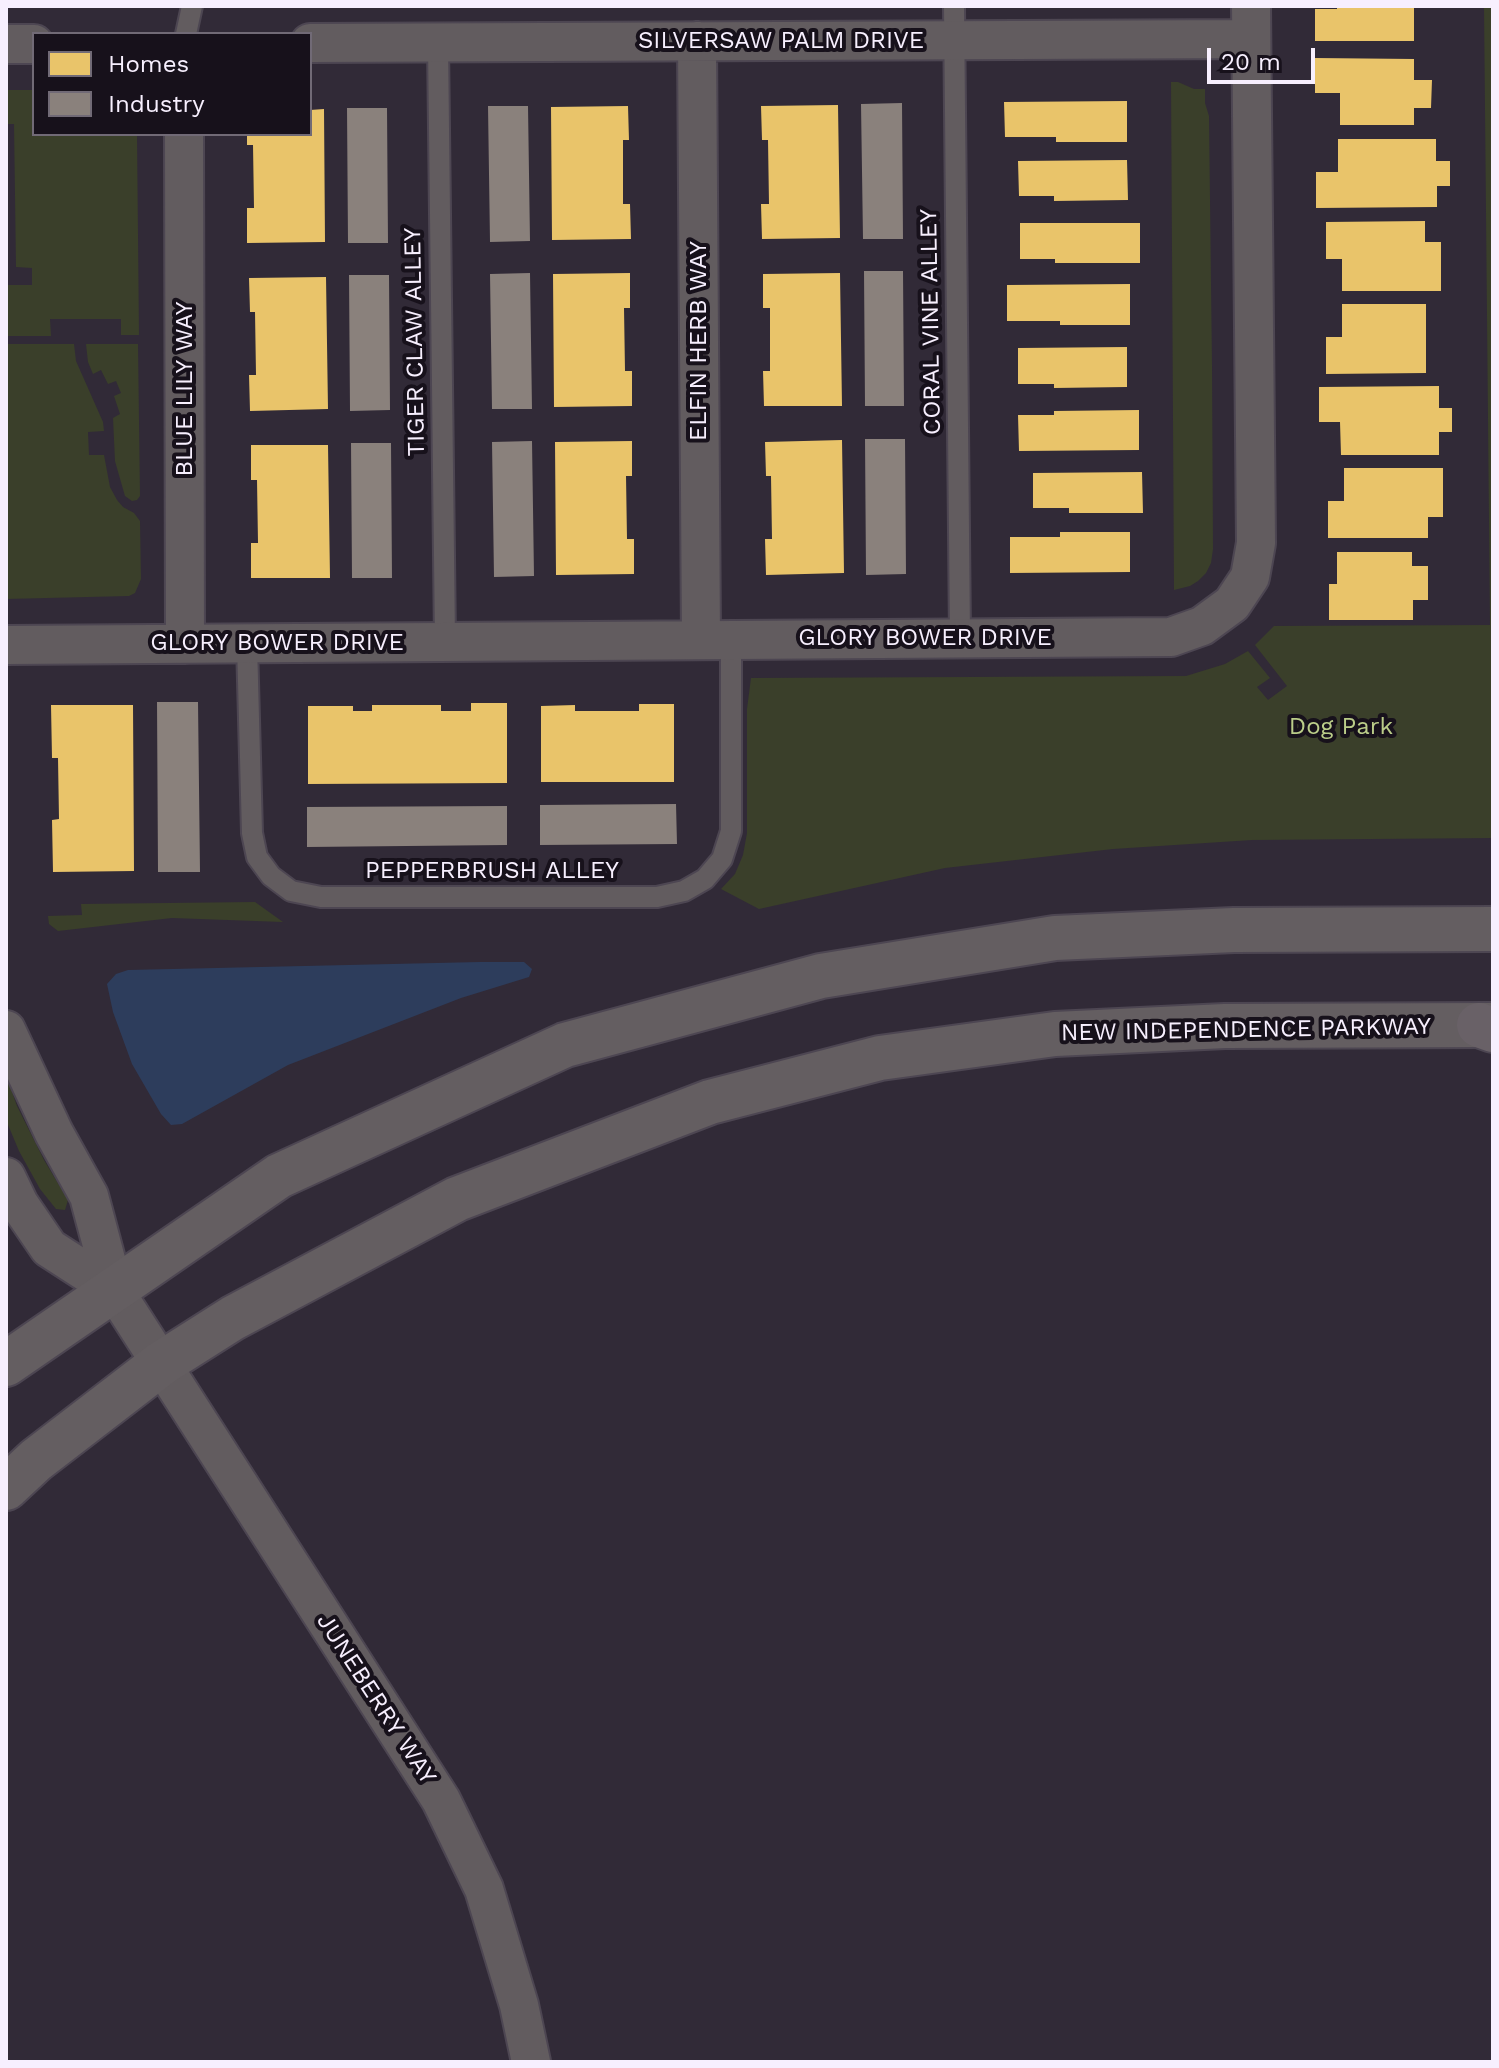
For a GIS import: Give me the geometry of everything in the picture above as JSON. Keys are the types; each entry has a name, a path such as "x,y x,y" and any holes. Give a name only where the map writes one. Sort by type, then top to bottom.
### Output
{"main road":[{"path":"6,1364 279,1176 565,1045 821,976 1055,938 1234,930 1493,929"},
{"name":"NEW INDEPENDENCE PARKWAY","path":"6,1488 36,1460 162,1363 233,1318 457,1199 710,1102 880,1058 1055,1034 1225,1026 1488,1027"}],"street":[{"name":"SILVERSAW PALM DRIVE","path":"312,43 697,41 954,23 1251,22"},
{"name":"GLORY BOWER DRIVE","path":"6,645 1171,637 1202,626 1232,604 1250,577 1256,543 1251,22"},
{"name":"ELFIN HERB WAY","path":"697,41 716,640"},
{"path":"6,44 32,44"},
{"name":"BLUE LILY WAY","path":"184,136 185,644"},
{"path":"6,1030 54,1133 89,1196 114,1290"},
{"path":"6,1177 19,1204 49,1248 114,1290"},
{"name":"JUNEBERRY WAY","path":"114,1290 441,1800 484,1889 519,2005 531,2062"}],"lane":[{"path":"186,32 192,6"},
{"name":"CORAL VINE ALLEY","path":"954,23 960,638"},
{"name":"TIGER CLAW ALLEY","path":"438,43 445,641"},
{"name":"PEPPERBRUSH ALLEY","path":"247,643 252,833 257,857 271,876 291,891 321,897 657,897 684,891 705,879 722,859 731,831 716,640"}],"green space":[{"name":"Dog Park","path":"1484,6 1493,6 1493,838 1252,840 1113,849 945,868 759,909 721,889 735,874 747,833 747,709 751,678 1186,676 1225,664 1248,651 1270,678 1257,687 1268,700 1287,686 1255,645 1274,626 1490,625"},
{"path":"1171,82 1205,89 1209,116 1212,365 1211,563 1198,581 1174,590"},
{"path":"6,90 32,90 32,136 137,136 139,335 121,335 121,319 50,319 51,336 6,336 6,285 32,285 32,268 16,267 14,124 6,124"},
{"path":"6,344 74,344 76,361 103,422 104,431 88,432 89,455 104,455 110,487 117,500 140,521 141,579 135,593 129,596 6,599"},
{"path":"86,344 138,344 140,496 137,500 132,501 125,496 115,461 113,418 120,414 114,396 121,393 116,381 108,384 101,370 93,374"},
{"path":"255,902 283,922 172,918 58,931 49,924 48,916 82,915 81,904"},
{"path":"6,1075 17,1106 68,1200 65,1210 56,1209 40,1189 19,1151 6,1120"}],"water":[{"path":"524,962 532,969 529,977 461,998 288,1065 182,1124 171,1125 161,1114 132,1064 113,1012 107,984 116,974 128,970"}],"building: Homes":[{"path":"1337,6 1414,6 1414,41 1315,41 1315,9 1337,9"},
{"path":"1315,58 1414,59 1414,80 1432,80 1431,108 1414,108 1414,125 1340,125 1340,93 1315,93"},
{"path":"1127,101 1127,142 1056,142 1056,137 1005,137 1004,102"},
{"path":"838,105 840,238 762,239 761,204 769,204 768,140 762,140 761,106"},
{"path":"628,106 629,140 623,140 623,204 630,204 631,239 552,240 551,107"},
{"path":"324,109 325,242 247,243 247,208 254,208 253,145 247,145 247,136 312,136 312,110"},
{"path":"1338,139 1436,139 1436,161 1450,161 1450,186 1437,186 1437,207 1316,208 1316,172 1338,172"},
{"path":"1127,160 1128,200 1054,201 1054,196 1019,196 1018,161"},
{"path":"1425,221 1425,242 1441,242 1441,291 1342,291 1342,259 1326,259 1326,222"},
{"path":"1020,223 1140,223 1140,263 1055,263 1055,259 1020,259"},
{"path":"630,273 630,308 624,308 625,371 632,371 632,406 554,407 553,274"},
{"path":"840,273 842,406 764,406 763,371 770,371 770,308 763,308 763,274"},
{"path":"326,277 328,409 250,411 249,375 256,375 255,312 250,312 249,278"},
{"path":"1130,284 1130,325 1007,321 1007,285"},
{"path":"1342,304 1426,304 1426,373 1326,374 1326,337 1342,337"},
{"path":"1127,347 1127,387 1054,388 1054,384 1018,384 1018,348"},
{"path":"1439,386 1439,408 1452,408 1452,432 1439,432 1439,455 1341,455 1340,422 1319,422 1319,387"},
{"path":"1139,410 1139,450 1019,451 1018,415 1054,415 1054,411"},
{"path":"842,440 844,573 766,575 765,539 772,539 771,476 766,476 765,442"},
{"path":"632,441 632,476 626,476 627,539 634,539 634,574 556,575 555,442"},
{"path":"251,445 328,445 330,578 251,578 251,543 258,543 257,480 251,480"},
{"path":"1344,468 1443,468 1443,517 1428,517 1428,538 1328,538 1328,501 1344,501"},
{"path":"1142,472 1143,513 1069,513 1069,508 1033,508 1033,473"},
{"path":"1060,532 1130,532 1130,572 1010,573 1010,537 1060,537"},
{"path":"1337,552 1412,552 1412,566 1428,566 1428,600 1413,600 1413,620 1329,620 1329,584 1337,584"},
{"path":"471,703 507,703 507,783 308,784 308,706 353,706 353,711 372,711 372,705 441,705 441,711 471,711"},
{"path":"639,704 674,704 674,782 541,782 541,706 575,705 575,711 639,711"},
{"path":"51,705 133,705 134,871 53,872 52,820 59,819 58,758 52,758"}],"building: Industry":[{"path":"902,103 903,239 863,239 861,104"},
{"path":"488,106 528,106 530,241 490,242"},
{"path":"347,108 387,108 388,243 348,243"},
{"path":"864,271 903,271 904,406 865,406"},
{"path":"530,273 532,409 492,409 490,274"},
{"path":"349,275 389,275 390,410 350,411"},
{"path":"865,439 905,439 906,574 866,575"},
{"path":"532,441 534,576 494,577 492,442"},
{"path":"351,443 391,443 392,578 352,578"},
{"path":"157,702 198,702 200,872 158,872"},
{"path":"676,804 677,844 540,845 540,805"},
{"path":"507,806 507,845 307,847 307,807"}]}
